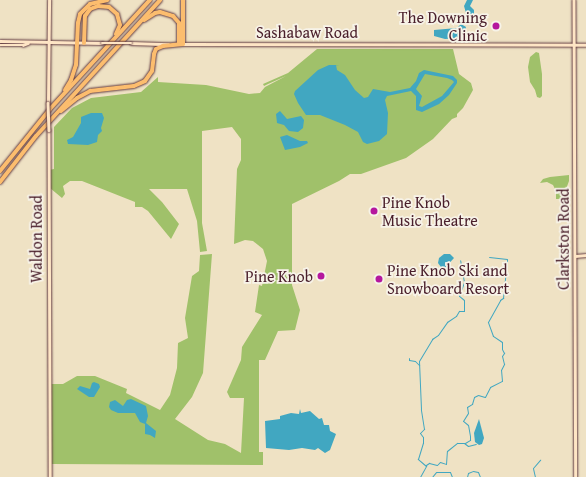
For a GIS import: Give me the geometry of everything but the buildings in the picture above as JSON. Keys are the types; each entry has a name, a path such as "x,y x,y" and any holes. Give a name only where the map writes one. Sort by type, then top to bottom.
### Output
{"highway":[{"path":"0,170 68,87 77,61 78,23 82,11 90,4 108,0"},
{"path":"51,108 150,0"},
{"path":"0,182 11,166 53,118 160,0"},
{"path":"181,44 183,0"},
{"path":"84,44 85,16 90,9 98,6 111,8 119,17 119,28 113,40"},
{"path":"136,26 155,13 169,13 179,23 181,44"},
{"path":"53,118 77,98 90,91 142,84 151,73 156,49 163,46 181,44"}],"main road":[{"name":"Waldon Road","path":"49,0 48,103 50,477"},
{"name":"Clarkston Road","path":"574,0 576,477"},
{"name":"Sashabaw Road","path":"0,41 84,44 586,45"},
{"path":"14,41 15,45"},
{"name":"Sashabaw Road","path":"0,45 15,45 29,42"},
{"path":"575,256 586,256"}],"green space":[{"path":"317,49 453,49 459,74 471,83 473,90 463,108 457,114 457,117 452,119 433,139 406,158 361,174 350,174 292,204 292,285 300,310 295,330 278,331 265,360 259,360 259,452 263,452 263,465 51,464 50,384 63,384 77,376 95,376 127,389 126,393 160,410 170,395 177,368 178,343 188,338 185,318 192,276 199,271 200,255 212,254 203,373 192,397 175,419 208,440 225,444 241,453 244,398 230,398 227,392 241,360 242,347 262,315 255,312 259,285 262,286 267,261 263,249 253,241 245,240 234,244 237,169 241,160 241,139 232,127 202,131 202,223 207,251 200,252 197,221 187,189 149,189 162,202 179,224 171,239 148,211 142,207 135,207 135,202 82,181 70,181 63,186 65,194 62,198 50,188 49,170 54,169 54,127 72,108 91,98 141,92 158,77 158,82 206,85 249,94 260,93 265,87 286,76 264,86 263,84 288,73"},
{"path":"536,52 539,53 542,74 542,96 540,98 537,97 530,82 528,67 530,57"},
{"path":"569,175 569,181 565,192 560,199 556,199 556,191 553,185 547,182 540,183 543,179 550,177"}],"water":[{"path":"467,0 473,0 470,6 474,10 474,18 470,22 465,19 466,13 464,6"},
{"path":"461,24 466,27 463,38 445,39 434,36 434,30 457,28"},
{"path":"329,65 336,65 337,70 345,75 355,90 364,98 368,97 373,89 390,92 410,88 416,81 419,73 424,70 453,76 457,80 457,83 449,95 439,104 422,112 416,110 416,96 411,91 387,96 385,100 388,113 387,134 379,141 367,144 363,142 358,132 345,125 320,115 306,115 298,103 294,94 295,91 318,70","holes":["425,74 447,78 454,82 442,96 422,107 419,106 422,96 416,89"]},
{"path":"280,111 287,119 301,116 304,120 303,128 298,132 289,131 284,125 277,123 276,114"},
{"path":"91,113 102,113 104,118 101,128 102,131 98,135 97,142 88,145 68,144 67,140 73,137 81,123 81,117"},
{"path":"287,135 300,141 307,141 308,143 300,147 285,150 280,137"},
{"path":"444,254 450,254 454,258 443,270 438,263 439,258"},
{"path":"94,382 99,384 100,387 94,397 89,397 77,389 80,386 90,389 92,383"},
{"path":"131,399 146,406 148,416 146,423 156,431 155,438 145,434 145,424 140,422 135,413 118,413 111,410 109,407 110,402 115,400 123,406 127,400"},
{"path":"300,409 301,413 310,411 319,419 322,418 324,425 329,425 330,431 336,434 330,450 325,453 318,448 315,450 302,448 289,450 266,448 265,421 280,419 280,416 291,413 299,414"},
{"path":"479,419 484,438 482,444 479,445 475,442 474,433"}],"waterway":[{"path":"465,443 470,440 468,425 463,421 468,413 467,407 472,404 474,397 478,395 485,397 490,387 502,381 501,370 504,364 502,356 504,353 502,349 502,342 493,336 488,322 500,300 503,298 507,259 489,257"},
{"path":"426,466 418,459 423,443 423,437 420,433 424,429 421,409 419,361 432,339 438,335 447,322 456,316 459,311 464,311 464,300 459,296 464,282 460,260"},
{"path":"409,358 409,360 415,361 419,365"},
{"path":"426,465 429,463 437,465 440,462 446,464 447,451 457,443 464,443 468,446 476,444"},
{"path":"535,477 533,468 540,460"},
{"path":"420,477 426,466"},
{"path":"467,477 468,473 473,471 478,472 480,477"},
{"path":"432,477 436,472 450,472 452,477"}],"place":[{"name":"The Downing Clinic","path":"496,26"},
{"name":"Pine Knob Music Theatre","path":"374,211"},
{"name":"Pine Knob","path":"321,276"},
{"name":"Pine Knob Ski and Snowboard Resort","path":"379,279"}]}
